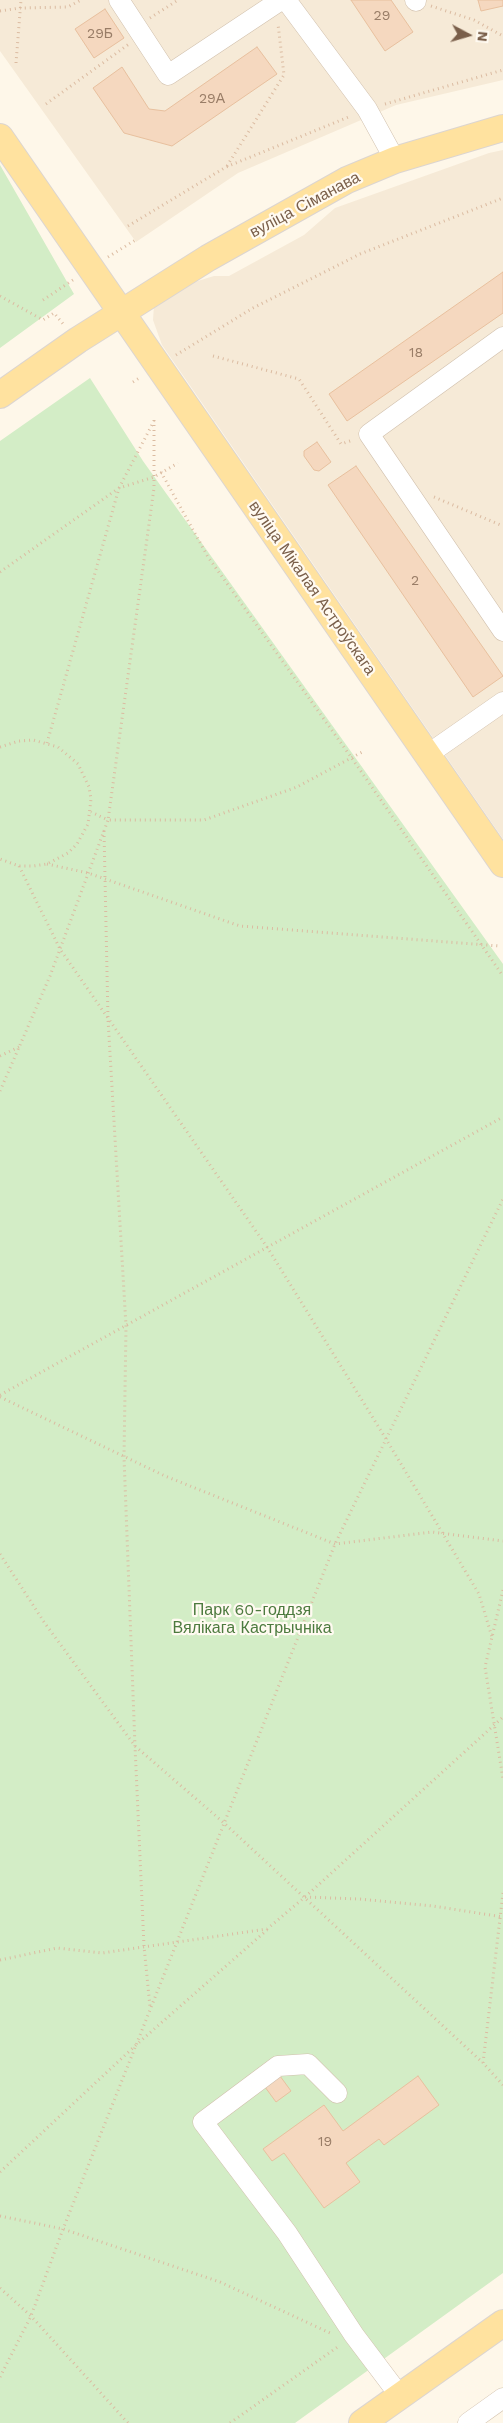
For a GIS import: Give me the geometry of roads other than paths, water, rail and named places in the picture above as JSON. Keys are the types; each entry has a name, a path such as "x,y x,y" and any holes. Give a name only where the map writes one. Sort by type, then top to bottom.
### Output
{"main road":[{"name":"вуліца Сіманава","path":"0,395 78,340 208,258 330,190 395,160 503,128"},
{"path":"0,137 122,312"},
{"name":"вуліца Мікалая Астроўскага","path":"122,312 503,864"},
{"path":"362,2423 503,2323"}],"lane":[{"path":"119,0 168,75 281,1 367,109 395,160"},
{"path":"503,337 369,434 503,631"},
{"path":"427,755 503,702"},
{"path":"337,2093 308,2064 278,2066 202,2122 287,2233 350,2338 400,2396"},
{"path":"468,2423 503,2398"}],"park label":[{"name":"Парк 60-годдзя Вялікага Кастрычніка","path":"252,1619"}]}
